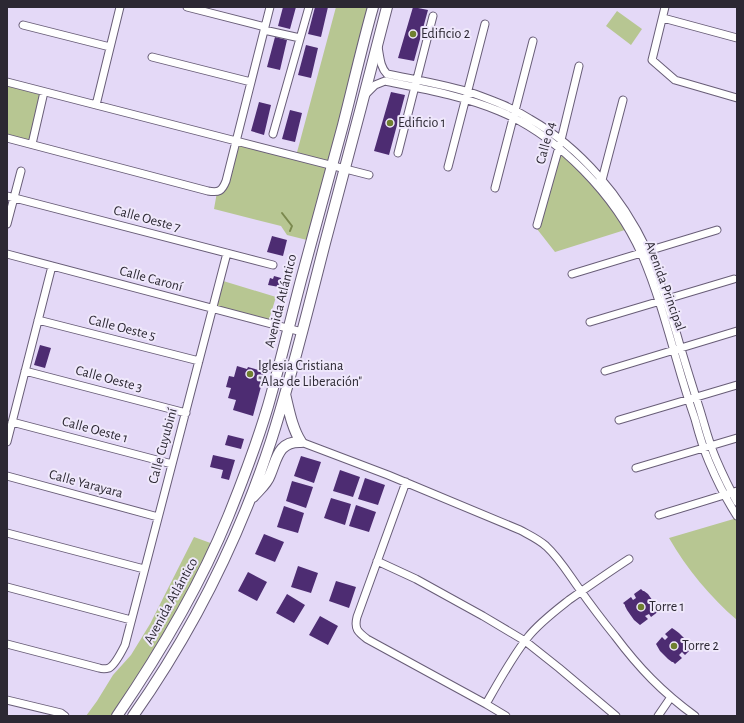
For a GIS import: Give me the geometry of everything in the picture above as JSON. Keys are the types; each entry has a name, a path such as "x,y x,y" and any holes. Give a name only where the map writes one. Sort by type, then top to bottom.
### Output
{"main road":[{"name":"Avenida Atlántico","path":"116,716 148,670 184,609 225,525 242,483 260,432 276,378 373,7"},
{"name":"Avenida Atlántico","path":"133,716 171,658 206,596 249,501 270,443 302,332 387,7"},
{"path":"285,394 296,435 301,442"},
{"path":"249,501 268,479 280,452 293,441 301,442"}],"street":[{"path":"96,105 120,7"},
{"path":"187,7 300,38"},
{"path":"7,138 213,192 220,190 224,185 270,7"},
{"path":"273,134 309,7"},
{"path":"665,7 652,60 675,80 737,98"},
{"path":"398,154 433,16"},
{"path":"662,18 737,38"},
{"path":"448,168 485,24"},
{"path":"22,25 110,47"},
{"path":"495,188 533,41"},
{"path":"364,97 386,77 377,44"},
{"path":"152,57 251,82"},
{"name":"Calle 04","path":"537,225 561,140 579,66"},
{"name":"Avenida Principal","path":"386,77 466,96 500,112 514,114 538,123 561,140 587,164 599,182 608,200 645,252 650,276 663,300 707,447 709,462 737,502"},
{"path":"7,82 332,166 369,174"},
{"path":"32,144 44,92"},
{"path":"599,182 623,100"},
{"name":"Avenida Principal","path":"514,114 599,182"},
{"path":"7,224 10,197 20,171"},
{"name":"Calle Oeste 7","path":"10,197 273,265"},
{"path":"572,274 717,230"},
{"name":"Calle Cuyubiní","path":"7,644 105,669 111,667 122,651 125,645 227,253"},
{"name":"Calle Caroní","path":"7,254 302,332"},
{"path":"7,442 52,266"},
{"path":"590,322 734,278"},
{"name":"Calle Oeste 5","path":"38,320 199,361"},
{"path":"605,371 737,331"},
{"name":"Calle Oeste 3","path":"25,370 186,413"},
{"path":"619,420 737,384"},
{"name":"Calle Oeste 1","path":"12,422 172,464"},
{"path":"636,468 737,438"},
{"path":"301,442 406,482 520,530 537,540 552,552 561,563 635,662 657,686 695,716"},
{"name":"Calle Yarayara","path":"7,476 158,516"},
{"path":"406,482 357,617 355,623 356,627 361,635 367,639 506,716"},
{"path":"659,515 731,493"},
{"name":"Avenida Principal","path":"731,493 737,516"},
{"path":"7,533 144,569"},
{"path":"486,704 511,661 528,637 546,618 581,591 629,558"},
{"path":"377,561 416,579 525,641 616,716"},
{"path":"7,588 131,620"},
{"path":"658,716 671,697"},
{"path":"7,700 61,713 65,716"}],"green space":[{"path":"336,7 373,7 311,241 287,235 281,226 214,209 217,192 219,191 236,141 296,156"},
{"path":"617,11 642,29 631,45 606,26"},
{"path":"7,82 44,92 32,144 7,138"},
{"path":"559,148 581,169 628,229 555,252 537,229"},
{"path":"220,280 276,297 268,323 213,309"},
{"path":"737,518 737,620 700,582 683,561 669,538"},
{"path":"194,537 216,545 117,716 86,716 113,675 131,655 150,624"}],"building":[{"path":"283,7 296,7 290,29 278,26"},
{"path":"315,7 328,7 321,37 308,34"},
{"name":"Edificio 2","path":"413,7 428,10 414,61 398,58"},
{"path":"275,37 287,40 280,70 267,67"},
{"path":"306,45 318,48 311,78 298,75"},
{"name":"Edificio 1","path":"391,92 405,95 389,155 374,151"},
{"path":"259,102 271,105 264,135 251,131"},
{"path":"290,110 302,113 295,142 282,139"},
{"path":"272,236 287,240 283,256 267,252"},
{"path":"274,276 281,278 279,287 268,285 270,278 273,279"},
{"path":"40,345 51,348 45,368 34,365"},
{"path":"237,366 247,369 248,367 265,372 253,416 233,410 236,400 228,398 231,388 226,387 229,376 234,377"},
{"path":"228,435 244,439 241,449 225,445"},
{"path":"213,455 235,460 229,480 221,478 223,470 210,467"},
{"path":"301,456 321,462 314,483 294,476"},
{"path":"340,470 360,477 353,497 333,491"},
{"path":"365,478 385,485 378,505 358,499"},
{"path":"292,481 313,487 306,508 286,501"},
{"path":"331,498 351,504 345,525 324,518"},
{"path":"356,505 376,512 369,532 349,526"},
{"path":"284,506 304,513 298,533 277,527"},
{"path":"264,534 284,542 275,562 255,554"},
{"path":"298,566 318,573 311,593 291,587"},
{"path":"248,572 267,582 257,601 238,591"},
{"path":"336,581 356,587 349,608 329,601"},
{"name":"Torre 1","path":"641,589 648,594 659,611 651,617 649,614 645,616 648,619 640,625 634,620 623,603 631,597 633,600 636,598 634,594"},
{"path":"287,594 305,605 294,623 276,613"},
{"path":"320,616 338,626 328,645 309,635"},
{"name":"Torre 2","path":"672,628 687,641 692,648 685,655 682,652 679,655 682,658 675,664 660,651 656,644 662,637 665,640 668,637 665,634"}],"waterway":[{"path":"282,213 292,226 290,231"}],"place":[{"name":"Edificio 2","path":"413,34"},
{"name":"Edificio 1","path":"390,123"},
{"name":"Iglesia Cristiana \"Alas de Liberación\"","path":"250,374"},
{"name":"Torre 1","path":"641,607"},
{"name":"Torre 2","path":"674,646"}]}
